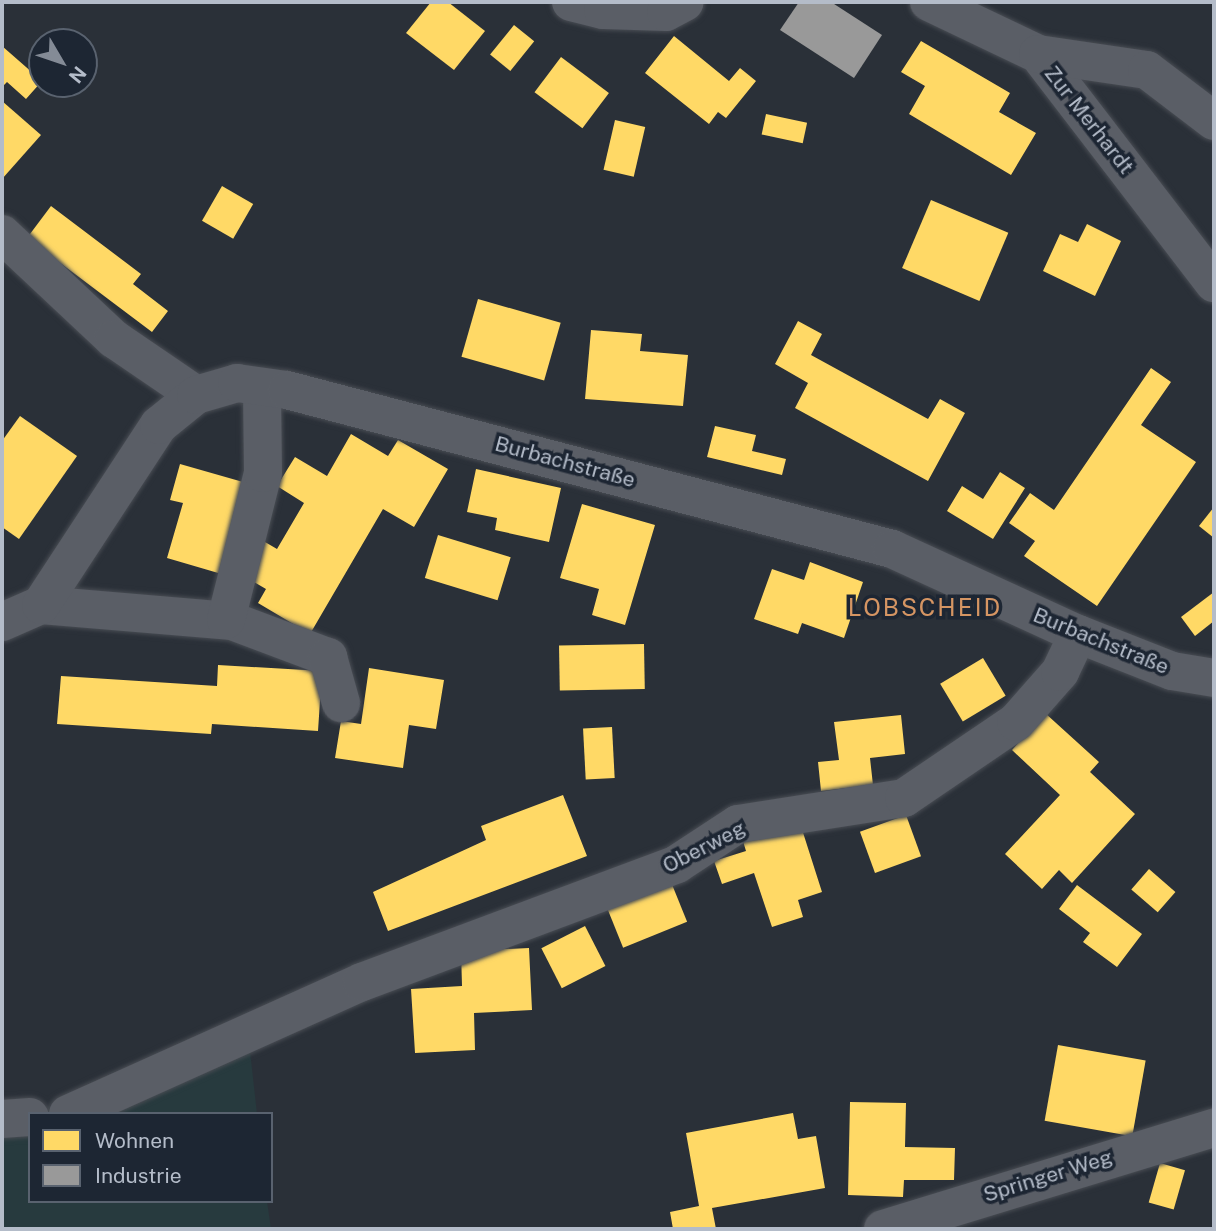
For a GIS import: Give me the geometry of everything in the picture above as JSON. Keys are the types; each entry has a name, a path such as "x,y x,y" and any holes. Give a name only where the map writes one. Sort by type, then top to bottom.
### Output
{"street":[{"path":"571,2 603,10 666,12 685,2"},
{"name":"Zur Merhardt","path":"929,2 1038,54 1214,283"},
{"path":"1038,54 1147,70 1214,121"},
{"path":"2,234 114,338 196,395"},
{"name":"Burbachstraße","path":"41,605 159,425 196,395 237,383 262,387 892,549 1078,634 1172,671 1214,678"},
{"path":"226,620 262,473 262,387"},
{"path":"2,622 41,605 226,620 328,657 341,703"},
{"name":"Oberweg","path":"72,1112 362,982 677,864 738,824 904,798 1016,722 1060,672 1078,634"},
{"path":"2,1119 28,1117"},
{"name":"Springer Weg","path":"883,1229 1214,1128"}],"green space":[{"path":"250,1051 257,1112 102,1112"},
{"path":"28,1128 28,1203 267,1203 271,1229 2,1229 2,1130"}],"building: Wohnen":[{"path":"431,2 448,2 485,31 454,70 406,33"},
{"path":"514,25 534,41 510,71 490,55"},
{"path":"674,36 729,81 740,68 756,81 726,118 718,112 709,124 645,73"},
{"path":"921,41 1010,93 999,112 1036,133 1011,175 909,114 925,86 901,72"},
{"path":"2,46 28,69 28,97 26,99 7,82 2,87"},
{"path":"561,57 609,93 582,128 535,92"},
{"path":"2,101 41,135 2,179"},
{"path":"766,114 807,123 803,143 762,135"},
{"path":"615,120 645,127 634,177 604,170"},
{"path":"222,186 253,204 233,239 202,221"},
{"path":"931,200 1008,233 979,301 902,268"},
{"path":"51,206 141,274 133,284 168,311 152,332 27,238"},
{"path":"1087,224 1121,241 1095,296 1043,271 1060,234 1078,242"},
{"path":"478,299 561,323 544,380 461,357"},
{"path":"798,321 822,334 811,355 928,419 940,399 965,413 928,481 795,408 808,383 775,364"},
{"path":"591,330 642,334 640,351 688,355 683,406 585,399"},
{"path":"1151,368 1171,382 1141,425 1196,462 1097,606 1024,556 1035,541 1009,523 1030,493 1054,510"},
{"path":"20,416 77,456 19,539 2,527 2,441"},
{"path":"715,426 756,435 752,451 786,459 782,475 707,457"},
{"path":"351,434 388,456 398,440 448,469 414,527 383,509 310,634 258,603 266,589 244,576 265,542 277,549 304,503 277,486 295,457 327,476"},
{"path":"180,464 250,484 225,575 167,558 183,503 170,500"},
{"path":"476,469 561,488 549,542 495,530 497,518 467,512"},
{"path":"1000,472 1025,488 993,539 947,511 962,486 983,499"},
{"path":"582,504 655,525 625,625 592,615 599,589 560,578"},
{"path":"1214,507 1214,538 1199,526"},
{"path":"438,535 511,557 498,600 425,578"},
{"path":"810,562 863,582 844,638 802,623 798,634 754,619 772,569 804,580"},
{"path":"1214,592 1214,621 1195,636 1181,617"},
{"path":"644,644 645,689 560,690 559,645"},
{"path":"983,658 1006,696 963,721 940,684"},
{"path":"218,665 322,671 318,731 212,724 211,734 57,724 61,676 217,686"},
{"path":"369,668 444,680 436,729 409,725 403,768 335,758 341,721 361,724"},
{"path":"1045,713 1099,762 1090,772 1135,814 1072,883 1059,870 1042,889 1005,854 1060,795 1012,750"},
{"path":"901,715 905,754 870,758 873,785 821,791 818,762 839,760 834,722"},
{"path":"612,727 615,778 586,779 583,729"},
{"path":"563,795 587,856 388,931 373,892 486,840 481,826"},
{"path":"906,815 921,856 875,873 860,832"},
{"path":"799,820 822,892 798,900 803,917 772,927 754,873 722,884 714,861 746,851 742,838"},
{"path":"1149,869 1175,892 1158,912 1131,889"},
{"path":"671,882 687,922 623,948 607,908"},
{"path":"1077,885 1142,934 1117,967 1083,942 1090,933 1059,909"},
{"path":"585,926 605,966 562,988 541,948"},
{"path":"529,948 532,1010 474,1013 475,1050 415,1053 411,989 462,986 461,951"},
{"path":"1058,1045 1146,1060 1132,1136 1045,1121"},
{"path":"850,1102 906,1103 905,1147 955,1148 954,1180 904,1180 903,1197 848,1195"},
{"path":"793,1113 798,1139 816,1136 825,1188 712,1208 716,1229 673,1229 670,1212 699,1206 686,1133"},
{"path":"1160,1163 1185,1170 1174,1210 1149,1202"}],"building: Industrie":[{"path":"799,2 831,2 882,35 854,78 780,30"}],"district":[{"name":"LOBSCHEID","path":"925,608"}]}
